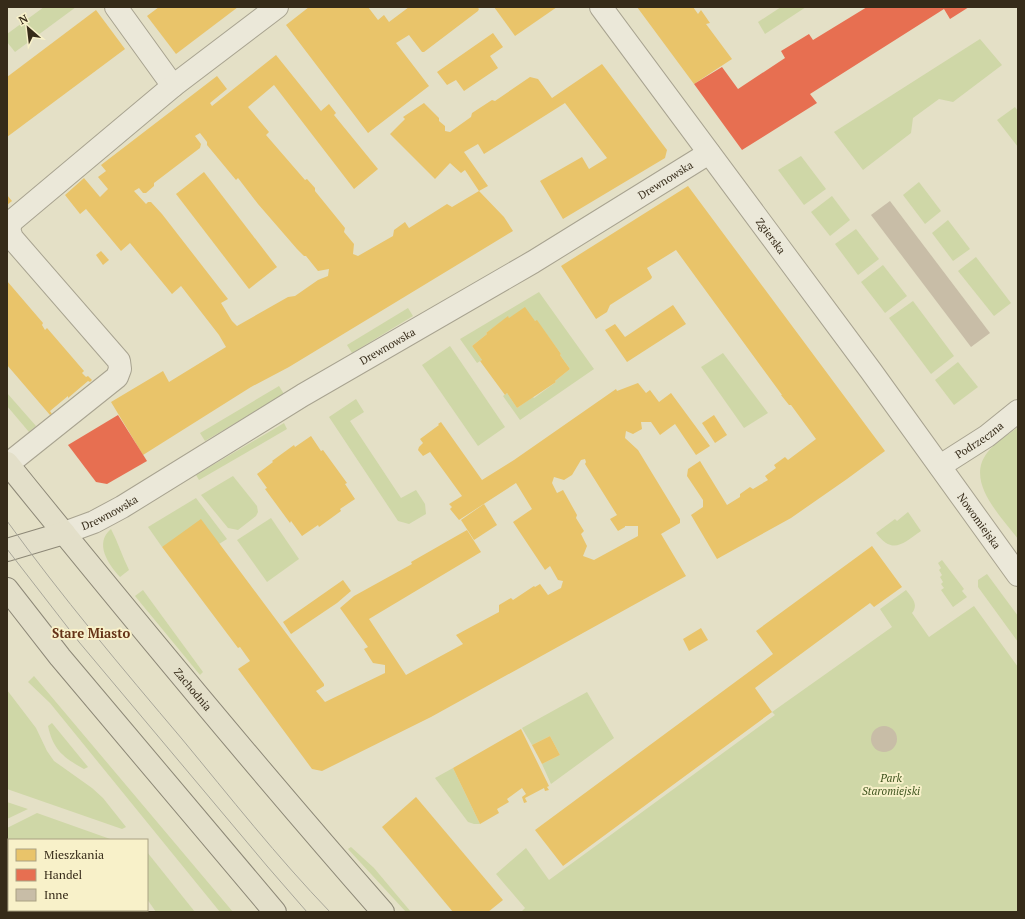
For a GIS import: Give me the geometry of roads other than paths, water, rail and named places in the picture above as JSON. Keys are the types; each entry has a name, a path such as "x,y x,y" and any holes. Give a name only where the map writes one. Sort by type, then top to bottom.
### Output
{"main road":[{"name":"Zachodnia","path":"7,464 299,816 383,912"},
{"path":"7,550 64,533"},
{"path":"7,589 60,657 274,912"}],"street":[{"path":"116,7 173,86"},
{"path":"7,464 117,377 120,369 119,361 12,238 9,229 12,221 173,86 277,7"},
{"name":"Zgierska","path":"601,7 940,466"},
{"name":"Drewnowska","path":"64,533 94,522 122,507 303,396 533,262 709,153"},
{"name":"Podrzeczna","path":"940,466 987,436 1018,411"},
{"name":"Nowomiejska","path":"940,466 1018,575"}],"tram line":[{"path":"7,521 49,577 115,659 236,805 330,912"},
{"path":"7,549 79,642 307,912"}],"district":[{"name":"Stare Miasto","path":"91,633"}],"park label":[{"name":"Park Staromiejski","path":"891,784"}]}
